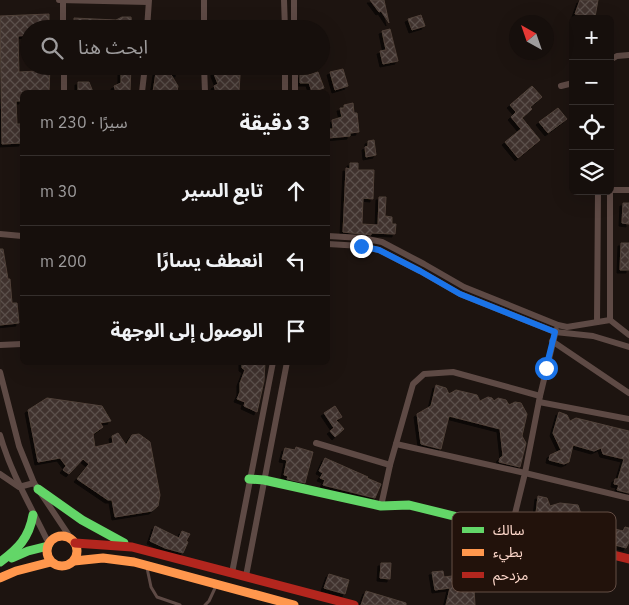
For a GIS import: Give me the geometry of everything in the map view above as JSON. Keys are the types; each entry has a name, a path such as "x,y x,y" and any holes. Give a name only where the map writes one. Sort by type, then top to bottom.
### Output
{"main road":[{"path":"249,479 264,480 381,506 409,505 452,515"},
{"path":"36,486 82,520 132,547"},
{"path":"0,562 20,548 25,542 32,527 34,515"},
{"path":"294,605 146,565 101,558 86,558 74,561 68,565 56,565 51,562 47,552 49,545 60,536 74,541 132,547 354,605"},
{"path":"74,541 77,553 74,561"},
{"path":"0,562 49,545"},
{"path":"616,556 629,559"},
{"path":"0,578 16,571 51,562"}],"street":[{"path":"63,20 62,0 149,1 148,20"},
{"path":"204,0 204,20"},
{"path":"284,0 285,20"},
{"path":"294,0 294,20"},
{"path":"614,58 629,54"},
{"path":"64,75 64,90"},
{"path":"142,90 144,75"},
{"path":"204,75 205,90"},
{"path":"285,75 285,90"},
{"path":"295,75 295,90"},
{"path":"561,86 569,84"},
{"path":"614,190 629,190"},
{"path":"597,322 598,195"},
{"path":"610,195 610,320"},
{"path":"0,234 20,236"},
{"path":"330,236 362,238 382,242 464,287 558,325 567,327 610,320 629,334"},
{"path":"330,244 361,246 379,250 460,294 555,332 593,336 629,347"},
{"path":"516,512 539,399 552,341 558,325"},
{"path":"552,341 629,392"},
{"path":"0,345 20,344"},
{"path":"232,573 272,365"},
{"path":"246,576 286,365"},
{"path":"0,372 19,446 36,486 74,541"},
{"path":"381,506 390,465 413,384 424,374 452,372 539,399 629,419"},
{"path":"0,435 6,456 19,487 49,545"},
{"path":"316,443 390,465"},
{"path":"396,444 629,498"},
{"path":"0,474 19,487 36,486"}],"lane":[{"path":"146,565 151,587 157,597 180,605"},
{"path":"205,605 209,602 217,584"}],"building":[{"path":"370,0 384,0 389,23 381,11 379,12"},
{"path":"580,0 598,0 595,15 575,14"},
{"path":"49,14 49,20 20,20 20,36 18,36 20,75 50,75 49,90 20,90 20,101 16,101 17,124 20,124 20,143 2,144 0,16"},
{"path":"421,15 425,26 412,30 408,19"},
{"path":"122,17 131,17 131,20 116,20"},
{"path":"74,18 116,20 74,20"},
{"path":"390,29 398,61 383,64 380,51 386,50 382,31"},
{"path":"343,69 348,86 335,90 330,72"},
{"path":"121,75 131,75 130,90 115,90 114,86 121,83"},
{"path":"156,75 171,75 178,86 177,90 153,90"},
{"path":"214,75 240,75 239,90 215,90 214,86 218,84"},
{"path":"300,75 319,75 324,88 311,90 309,83 300,83"},
{"path":"78,82 89,82 92,90 78,90"},
{"path":"532,86 542,97 530,107 532,109 522,118 540,140 518,158 505,142 521,129 511,117 516,112 510,105"},
{"path":"353,103 354,113 357,113 359,132 350,133 350,136 330,138 330,129 333,129 332,120 342,117 340,108 344,108 344,105"},
{"path":"558,108 567,119 548,133 539,122"},
{"path":"374,140 376,155 366,157 365,147 368,146 368,141"},
{"path":"350,163 358,163 358,170 374,170 373,199 363,198 362,224 378,225 379,197 386,197 385,216 392,217 392,224 396,224 395,234 371,233 371,235 343,232 346,168 350,169"},
{"path":"623,203 629,203 629,224 622,223"},
{"path":"621,243 629,243 629,270 620,270"},
{"path":"0,249 3,249 8,279 10,279 12,303 17,303 19,323 0,325"},
{"path":"242,365 265,365 264,381 257,412 244,406 245,402 237,399 245,370 242,368"},
{"path":"436,385 446,388 449,394 456,390 477,395 480,401 488,397 494,401 498,398 506,400 509,405 515,402 521,403 527,414 522,436 526,443 520,467 499,462 503,456 500,429 449,416 441,449 421,444 417,414 431,406"},
{"path":"47,398 102,406 111,421 100,423 103,427 93,434 95,447 113,443 112,436 118,433 126,445 132,435 139,434 150,442 160,495 158,506 152,511 115,517 112,500 108,500 77,479 89,464 83,459 69,474 63,470 66,466 60,458 38,462 28,410"},
{"path":"335,406 342,417 336,420 344,429 335,437 330,431 334,428 324,413"},
{"path":"559,412 567,415 570,421 576,418 629,431 629,493 617,490 619,485 614,484 615,479 618,479 624,459 603,454 601,448 594,451 573,445 569,462 564,464 549,460 550,455 561,450 553,433"},
{"path":"296,447 313,452 305,483 287,479 288,476 284,475 287,460 282,459 285,448 295,450"},
{"path":"325,458 381,484 375,498 323,485 325,480 320,478 323,473 319,471"},
{"path":"538,496 547,498 550,506 560,503 578,505 580,512 536,512"},
{"path":"155,526 179,538 182,531 190,534 183,553 150,541"},
{"path":"625,527 629,528 629,542 626,548 616,545 616,529 623,531"},
{"path":"381,563 391,563 390,579 380,578"},
{"path":"443,571 444,577 452,576 452,592 474,592 475,605 446,605 450,588 435,590 432,572"},
{"path":"329,574 349,580 345,594 324,588"},
{"path":"366,591 406,603 406,605 361,605"}],"traffic: fast":[{"path":"249,479 264,480 381,506 409,505 452,516"},
{"path":"38,489 82,520 124,543"},
{"path":"0,562 26,537 33,515"},
{"path":"12,558 28,551 48,546"}],"traffic: slow":[{"path":"62,536 73,540 77,551 73,562 62,566 51,562 47,551 51,540 62,536"},
{"path":"74,561 103,558 134,562 294,605"},
{"path":"0,578 16,571 51,562"}],"traffic: jam":[{"path":"75,543 132,547 354,605"},
{"path":"616,556 629,559"}],"route":[{"path":"361,246 379,250 402,261 460,294 555,332 546,368"}]}
